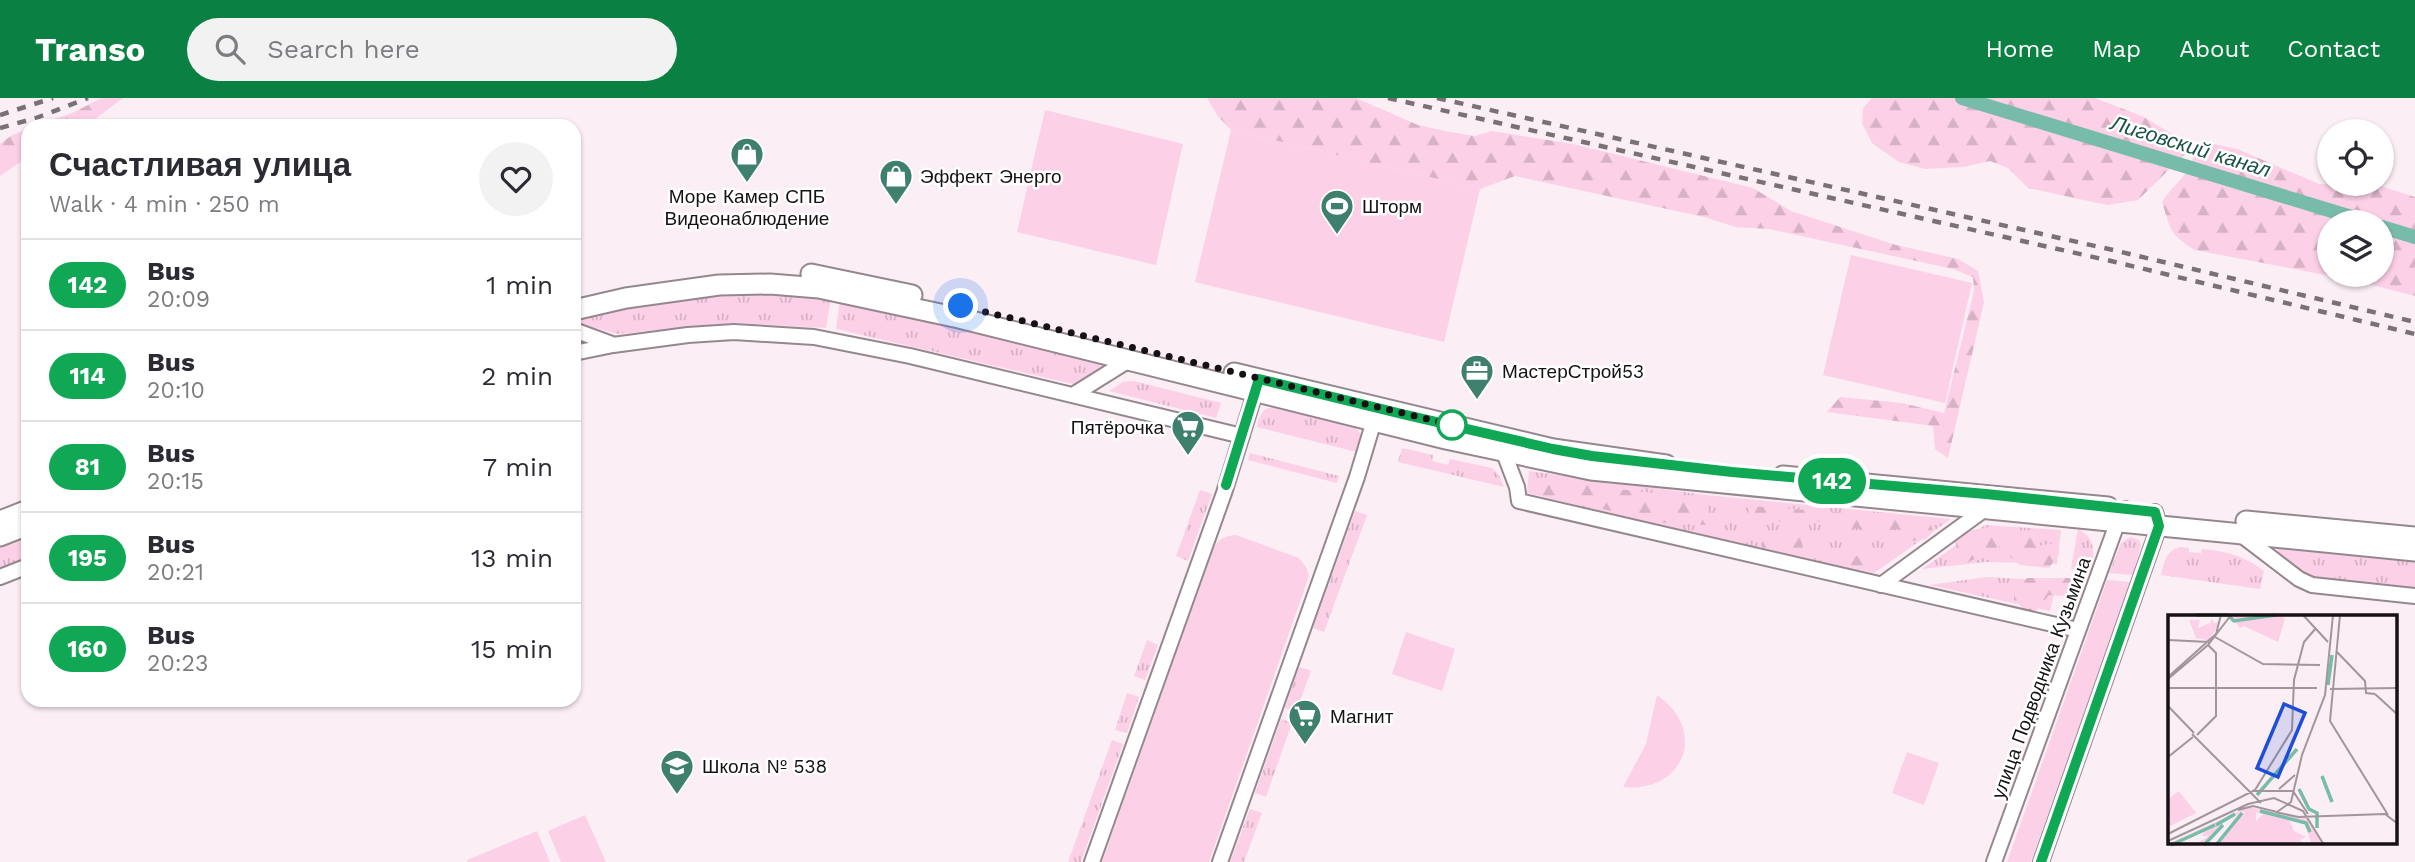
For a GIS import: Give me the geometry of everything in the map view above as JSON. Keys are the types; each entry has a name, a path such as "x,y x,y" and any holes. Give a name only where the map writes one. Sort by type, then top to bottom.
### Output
{"main road":[{"path":"581,295 647,281 713,273 811,274 907,293 1375,415 1504,453 1552,463 1632,475 1985,509 2122,515"},
{"path":"581,308 626,298 696,288 747,284 798,286 864,298 1129,360 1258,385"},
{"path":"1375,415 1606,457 2157,519 2415,537"},
{"path":"0,521 21,513"},
{"path":"2157,519 2239,533 2415,551"},
{"path":"0,537 21,528"}],"street":[{"path":"581,352 688,335 734,332 814,337 909,356 1242,436"},
{"path":"581,333 613,345"},
{"path":"1073,395 1129,360"},
{"path":"1092,862 1258,385"},
{"path":"1220,862 1357,477 1375,415"},
{"path":"1504,453 1517,487 1519,501 2078,630"},
{"path":"1881,585 1985,509"},
{"name":"улица Подводника Кузьмина","path":"1994,862 2122,515"},
{"path":"2041,862 2157,519"},
{"path":"2239,533 2299,579 2312,585 2415,596"},
{"path":"0,577 21,569"}],"green space":[{"path":"102,98 123,98 95,119 54,119"},
{"path":"1207,98 1356,98 1418,125 1450,132 1475,136 1492,131 1573,144 1753,188 1791,211 1896,245 1958,259 1978,271 1984,302 1948,458 1935,449 1933,426 1827,412 1840,397 1902,403 1944,413 1974,291 1973,277 1953,269 1769,229 1736,227 1704,217 1515,176 1480,189 1231,130 1217,115"},
{"path":"1872,98 2095,98 2144,117 2175,136 2186,153 2138,200 2107,205 2028,188 2008,168 1990,161 1963,167 1925,169 1899,162 1872,143 1862,123 1863,108"},
{"path":"1045,110 1183,144 1156,265 1017,232"},
{"name":"Шторм","path":"1231,130 1480,189 1444,342 1195,282"},
{"path":"21,132 21,162 0,176 0,144"},
{"path":"2205,142 2237,149 2317,183 2317,196 2394,196 2394,190 2415,197 2415,296 2380,287 2394,287 2394,210 2317,210 2317,273 2195,250 2180,240 2172,230 2162,202 2187,171 2196,152"},
{"path":"1851,255 1972,283 1945,403 1823,375"},
{"path":"747,292 797,293 831,299 826,328 735,323 618,334 581,324 581,318 595,315 703,296"},
{"path":"840,300 1099,361 1105,365 1077,385 836,329"},
{"path":"1134,381 1221,403 1216,418 1109,391 1123,382"},
{"path":"1274,407 1355,428 1361,436 1357,452 1257,427 1264,411"},
{"path":"1402,448 1433,455 1432,461 1448,465 1450,459 1492,468 1499,475 1504,487 1398,462"},
{"path":"1250,453 1339,476 1337,483 1248,460"},
{"path":"1529,471 1706,495 1951,519 1874,573 1760,550 1527,493"},
{"path":"1535,479 1652,493 1673,499 1698,498 1707,510 1708,525 1665,523 1545,496 1530,489 1528,482"},
{"path":"1200,490 1212,494 1188,561 1176,556"},
{"path":"1751,506 1884,516 1931,525 1933,532 1926,539 1912,541 1900,529 1880,531 1829,526 1813,519 1757,523 1746,517"},
{"path":"1355,511 1367,515 1324,632 1313,628"},
{"path":"1985,525 2061,530 2057,564 1986,562 1922,569"},
{"path":"1994,526 2008,533 2027,533 2039,546 2059,542 2059,554 2049,568 2020,565 1999,546 1967,563 1958,554 1955,540 1970,531"},
{"path":"2078,529 2088,537 2093,547 2091,571 2071,569"},
{"path":"1768,534 1801,538 1804,554 1794,564 1764,555 1761,544"},
{"path":"1236,535 1299,558 1309,576 1209,862 1102,862 1214,547 1224,538"},
{"path":"21,537 21,560 0,568 0,546"},
{"path":"2130,537 2139,540 2141,545 2133,575 2109,573 2121,543"},
{"path":"2181,547 2189,548 2189,552 2201,553 2202,549 2219,551 2249,562 2264,571 2260,589 2161,575 2169,554"},
{"path":"2278,548 2415,561 2415,590 2311,578 2277,554"},
{"path":"1835,551 1843,557 1857,556 1869,560 1861,570 1836,573 1821,560 1826,553"},
{"path":"1987,577 2057,581 2050,611 1929,585"},
{"path":"2027,578 2070,578 2074,589 2065,596 2049,595 2035,612 2024,609 2014,601 2014,589"},
{"path":"2107,580 2130,582 2031,862 2007,862"},
{"path":"1406,632 1455,649 1442,691 1392,674"},
{"path":"1147,640 1158,645 1145,680 1134,676"},
{"path":"1299,667 1311,671 1296,712 1285,708"},
{"path":"1127,693 1139,697 1127,733 1115,730"},
{"path":"1657,695 1673,709 1682,725 1685,741 1682,756 1674,770 1662,780 1644,786 1623,787 1646,744"},
{"path":"1281,719 1292,723 1266,797 1255,793"},
{"path":"1112,740 1123,744 1081,862 1068,862"},
{"path":"1907,752 1939,763 1924,805 1892,793"},
{"path":"1250,809 1262,813 1244,862 1230,862"},
{"path":"585,815 606,862 561,862 548,831"},
{"path":"537,831 550,862 467,862 467,860"}],"waterway":[{"name":"Лиговский канал","path":"1962,98 2329,210"},
{"name":"Лиговский канал","path":"2394,231 2415,237"}],"railway":[{"path":"0,115 53,98"},
{"path":"32,119 88,98"},
{"path":"1388,98 2111,261 2415,334"},
{"path":"1437,98 2113,250 2415,322"},
{"path":"0,128 21,122"}],"bus line":[{"name":"142","path":"1226,485 1259,379 1592,456 2155,512 2159,526 2041,862"}],"place":[{"name":"Море Камер СПБ Видеонаблюдение","path":"747,184"},
{"name":"Эффект Энерго","path":"896,206"},
{"name":"Шторм","path":"1337,236"},
{"name":"МастерСтрой53","path":"1477,401"},
{"name":"Пятёрочка","path":"1188,457"},
{"name":"Магнит","path":"1305,746"},
{"name":"Школа № 538","path":"677,796"}],"route":[{"path":"961,306 1452,425"}]}
